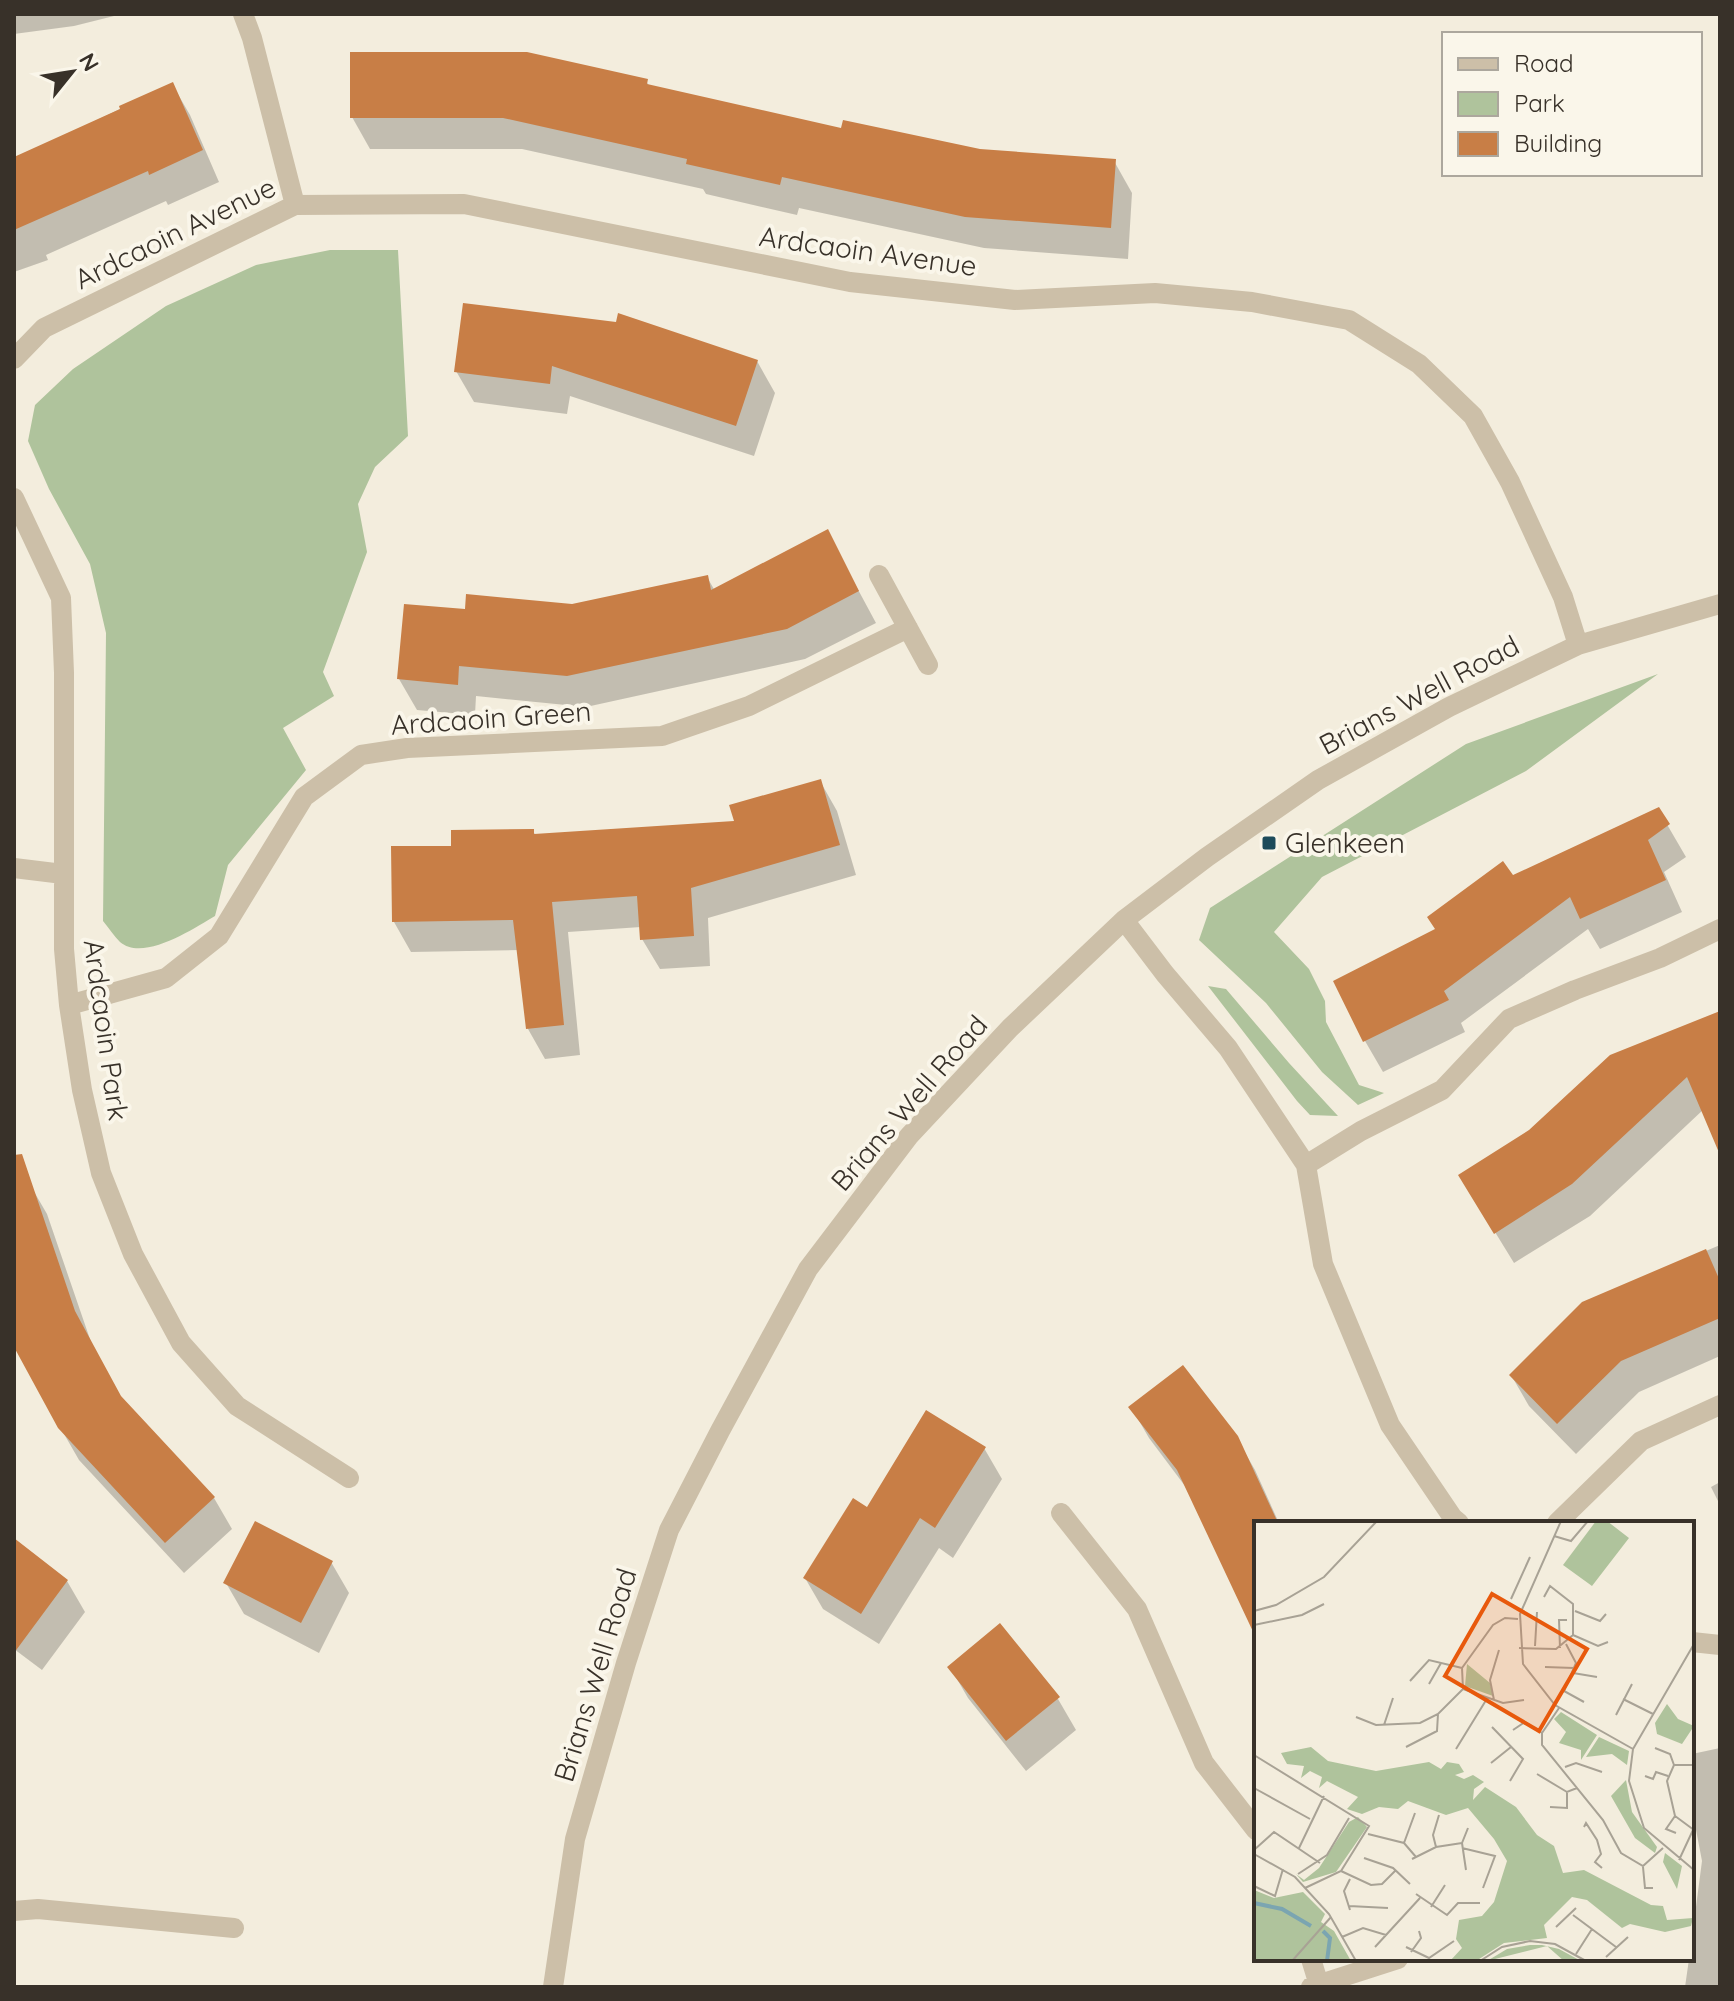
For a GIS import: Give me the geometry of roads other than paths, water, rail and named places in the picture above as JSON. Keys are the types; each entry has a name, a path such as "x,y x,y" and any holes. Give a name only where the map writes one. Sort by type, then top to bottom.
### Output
{"street":[{"path":"243,14 295,205"},
{"name":"Ardcaoin Avenue","path":"14,359 44,328 295,205 464,204 850,282 1015,300 1155,293 1252,302 1349,320 1419,364 1473,416 1510,482 1563,597 1578,645"},
{"name":"Ardcaoin Park","path":"14,498 61,598 64,949 82,1090 101,1173 133,1254 181,1343 237,1406 349,1478"},
{"path":"879,575 928,665"},
{"name":"Brians Well Road","path":"553,1987 575,1839 626,1663 669,1530 808,1269 909,1136 1010,1028 1124,920 1207,857 1318,780 1449,707 1578,645 1720,604"},
{"name":"Ardcaoin Green","path":"69,1005 166,978 219,936 304,797 361,755 407,748 662,736 749,706 908,628"},
{"path":"14,868 63,874"},
{"path":"1124,920 1228,1048 1306,1165 1323,1264 1390,1425 1457,1521"},
{"path":"1306,1165 1361,1131 1442,1090 1509,1019 1660,958 1720,929"},
{"path":"1559,1521 1641,1441 1720,1405"},
{"path":"1061,1513 1137,1609 1204,1763 1254,1827"},
{"path":"1694,1642 1720,1645"},
{"path":"14,1911 38,1909 234,1928"},
{"path":"1311,1961 1315,1986 1392,1961"}],"place":[{"name":"Glenkeen","path":"1269,843"}]}
